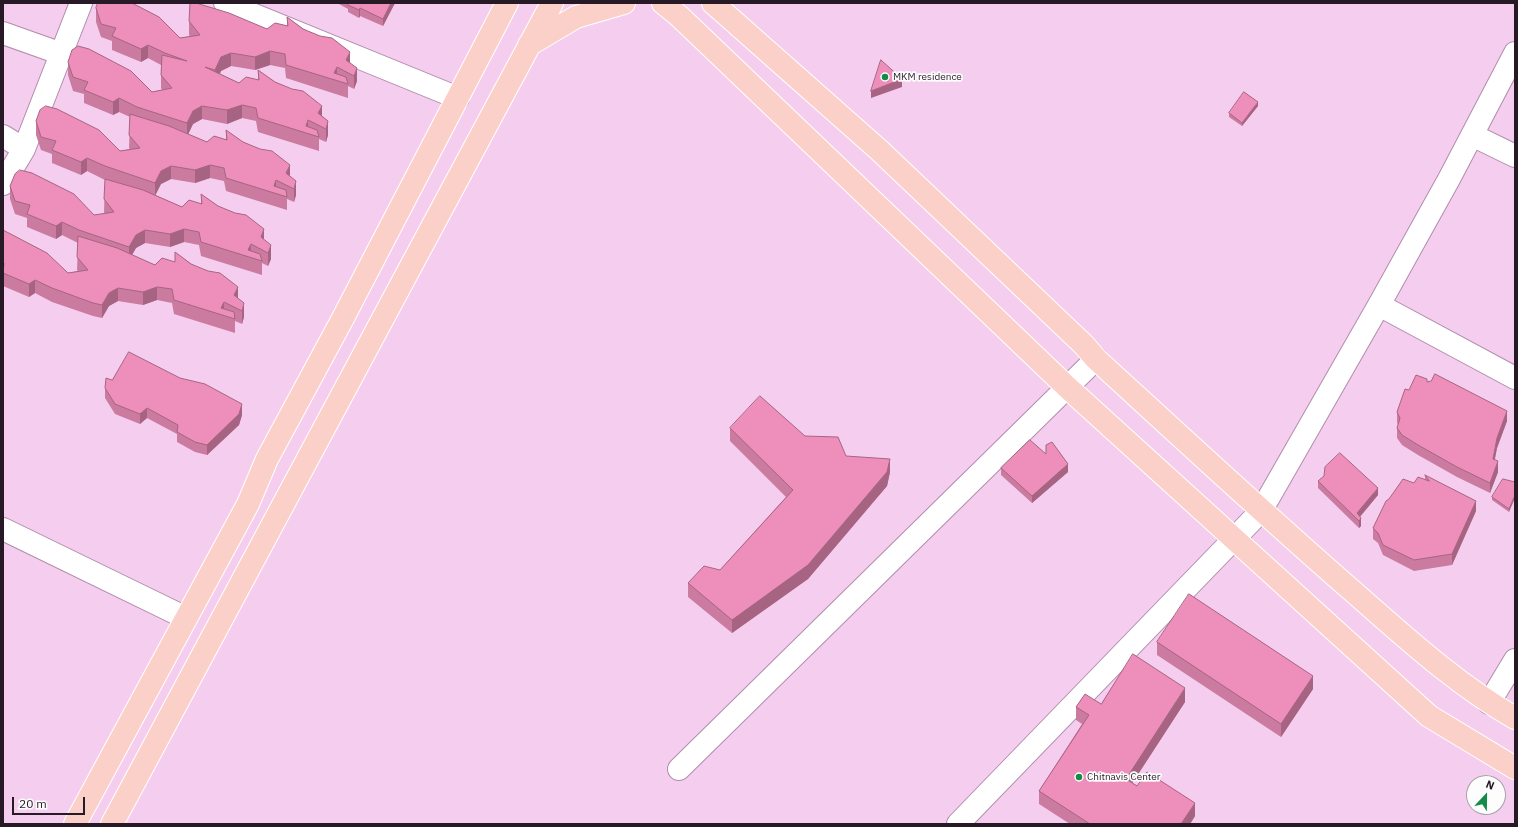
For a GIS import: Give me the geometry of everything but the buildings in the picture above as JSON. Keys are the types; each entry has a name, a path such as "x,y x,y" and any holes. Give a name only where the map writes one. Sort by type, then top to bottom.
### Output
{"main road":[{"path":"75,824 248,504 267,459 342,320 458,98 496,13 507,3"},
{"path":"112,824 552,3"},
{"path":"529,45 576,17 624,3"},
{"path":"663,3 679,16 1067,387 1429,716 1515,768"},
{"path":"713,3 879,150 1084,345 1096,359 1260,511 1430,659 1489,703 1515,718"}],"street":[{"path":"3,184 24,149 81,3"},
{"path":"225,3 458,98"},
{"path":"3,33 62,54"},
{"path":"958,824 1260,511 1379,305 1515,53"},
{"path":"1472,135 1515,156"},
{"path":"3,136 24,149"},
{"path":"1379,305 1515,378"},
{"path":"679,769 1096,359"},
{"path":"3,529 186,618"},
{"path":"1489,703 1515,660"}],"place":[{"name":"MKM residence","path":"885,77"},
{"name":"Chitnavis Center","path":"1079,777"}]}
